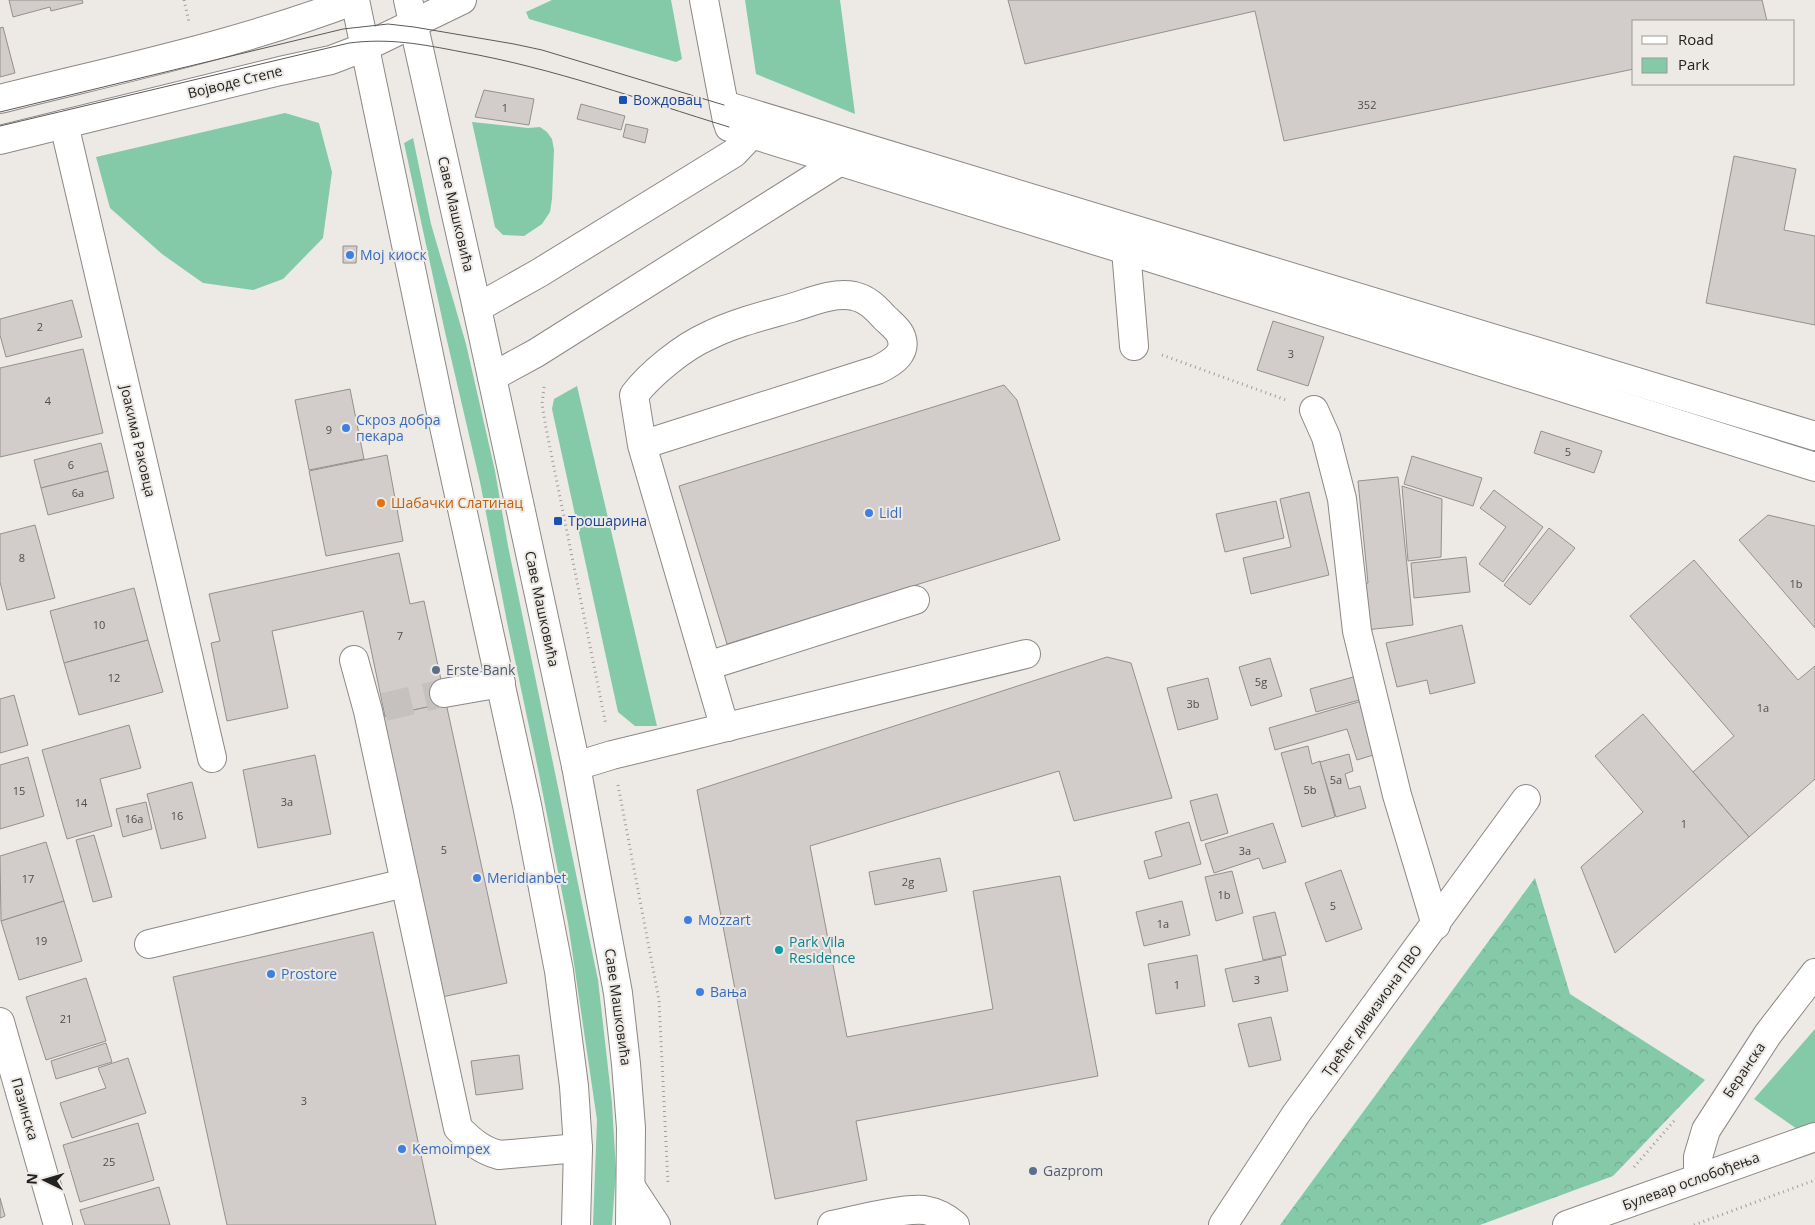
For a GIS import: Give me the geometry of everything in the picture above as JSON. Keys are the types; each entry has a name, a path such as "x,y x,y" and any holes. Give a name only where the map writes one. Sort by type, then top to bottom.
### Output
{"main road":[{"path":"0,99 237,39 296,22 355,0 501,684 559,971 574,1086 578,1148 576,1225"},
{"name":"Војводе Степе","path":"0,140 331,60 364,47 411,12 462,0"},
{"path":"704,0 734,130"},
{"name":"Саве Машковића","path":"411,12 576,766 618,993 631,1128 630,1225"},
{"name":"Јоакима Раковца","path":"64,124 212,758"},
{"path":"734,130 1126,250 1815,467"},
{"path":"477,308 539,273 734,130"},
{"path":"734,130 1815,436"},
{"path":"492,377 536,353 839,162"},
{"path":"1126,250 1134,346"},
{"path":"642,445 877,370 893,363 900,356 902,344 900,333 866,299 841,295 830,296 745,322 707,336 660,368 643,383 634,395 642,445 721,715 728,728"},
{"path":"1314,410 1326,437 1342,499 1357,631 1397,795 1436,925"},
{"path":"707,666 915,600"},
{"path":"576,766 612,755 1026,654"},
{"path":"354,660 376,709 405,883 458,1128 476,1146 486,1152 499,1155 578,1148"},
{"path":"444,694 501,684"},
{"name":"Трећег дивизиона ПВО","path":"1223,1225 1296,1114 1436,925 1526,799"},
{"path":"149,944 405,883"},
{"name":"Беранска","path":"1698,1178 1698,1157 1706,1130 1768,1034 1815,973"},
{"name":"Пазинска","path":"0,1022 58,1225"},
{"name":"Булевар ослобођења","path":"1567,1225 1815,1137"},
{"path":"631,1187 656,1225"},
{"path":"837,1224 906,1211 924,1210 944,1216 955,1225"}],"path":[{"path":"184,0 191,29"},
{"path":"1134,346 1314,410"},
{"path":"1694,1225 1815,1180"}],"green space":[{"path":"552,0 671,0 682,59 676,62 529,19 526,12"},
{"path":"745,0 840,0 855,114 756,74"},
{"path":"285,113 319,123 332,172 323,238 283,279 253,290 203,283 162,254 110,208 96,157"},
{"path":"472,122 528,128 540,127 552,139 554,150 550,212 542,224 524,236 503,235 495,227"},
{"path":"413,138 431,224 466,344 495,471 508,546 598,980 612,1103 616,1171 612,1225 593,1225 597,1120 568,923 480,482 404,143"},
{"path":"577,386 657,726 635,726 618,712 552,409 554,399"},
{"path":"1535,878 1570,994 1705,1080 1613,1176 1480,1225 1280,1225"},
{"path":"1815,1029 1815,1122 1797,1129 1754,1099"}],"building":[{"path":"9,0 82,0 83,3 51,11 50,7 13,17"},
{"path":"1008,0 1762,0 1767,20 1632,20 1632,69 1284,141 1255,11 1025,64"},
{"path":"3,27 15,73 0,77 0,28"},
{"path":"484,90 534,99 529,125 475,117"},
{"path":"581,104 625,116 621,130 577,119"},
{"path":"626,124 648,129 645,143 623,137"},
{"path":"1734,156 1796,169 1784,230 1815,236 1815,325 1706,303"},
{"name":"Мој киоск","path":"343,246 357,246 356,263 343,263"},
{"path":"72,300 82,337 6,357 0,335 0,319"},
{"path":"1273,321 1324,337 1308,386 1257,370"},
{"path":"83,349 103,433 0,457 0,368"},
{"name":"Lidl","path":"1004,385 1017,400 1060,540 727,644 679,486"},
{"path":"350,389 364,459 309,470 295,400"},
{"path":"1541,431 1602,451 1594,473 1534,453"},
{"path":"101,443 108,471 41,488 34,460"},
{"path":"387,455 403,541 326,556 309,471"},
{"path":"1412,456 1482,478 1473,506 1404,484"},
{"path":"108,471 114,498 48,515 41,488"},
{"path":"1398,477 1413,625 1365,630 1361,584 1368,583 1358,481"},
{"path":"1402,486 1442,499 1441,557 1408,561"},
{"path":"1494,490 1543,527 1503,582 1479,564 1506,527 1480,508"},
{"path":"1309,492 1329,575 1251,594 1243,558 1291,547 1280,499"},
{"path":"1276,501 1284,538 1225,552 1216,514"},
{"path":"1768,515 1815,526 1815,628 1739,540"},
{"path":"35,525 55,598 7,610 0,582 0,534"},
{"path":"1549,528 1575,548 1530,605 1504,585"},
{"path":"399,553 410,604 424,601 446,703 385,716 363,611 272,631 288,708 227,721 211,643 220,641 209,594"},
{"path":"1466,557 1470,592 1414,598 1411,563"},
{"path":"1694,560 1798,680 1815,666 1815,779 1749,837 1693,772 1734,736 1630,616"},
{"path":"134,588 148,640 64,663 50,611"},
{"path":"1462,625 1475,683 1430,694 1427,680 1397,687 1386,643"},
{"path":"148,640 163,692 79,715 64,663"},
{"name":"Park Vila Residence","path":"1107,657 1131,663 1172,798 1074,821 1059,771 810,846 847,1037 993,1009 973,891 1060,876 1098,1076 856,1121 867,1180 775,1199 697,790"},
{"path":"1270,658 1282,696 1251,706 1239,667"},
{"path":"1357,676 1363,699 1316,712 1310,689"},
{"path":"1208,678 1218,719 1178,730 1167,688"},
{"path":"14,695 28,745 0,753 0,699"},
{"path":"1365,700 1380,753 1357,760 1347,729 1275,750 1269,728"},
{"path":"446,703 507,983 442,997 381,717"},
{"path":"1643,714 1749,837 1615,953 1581,867 1643,812 1595,756"},
{"path":"129,725 141,768 100,779 112,826 67,839 42,750"},
{"path":"1308,746 1312,764 1320,761 1335,817 1302,827 1281,753"},
{"path":"1349,754 1353,771 1345,774 1349,789 1360,786 1366,808 1336,817 1320,762"},
{"path":"315,755 331,834 258,848 243,770"},
{"path":"28,757 44,816 0,829 0,765"},
{"path":"192,782 206,838 161,849 147,794"},
{"path":"1217,794 1228,833 1201,841 1190,801"},
{"path":"146,802 152,829 123,837 116,809"},
{"path":"1189,822 1201,864 1149,879 1144,861 1162,856 1155,832"},
{"path":"1273,823 1286,862 1263,869 1259,858 1214,873 1205,844"},
{"path":"94,835 112,897 93,902 76,840"},
{"path":"46,842 64,901 1,921 0,856"},
{"path":"940,858 947,891 875,905 869,872"},
{"path":"1341,870 1362,929 1326,942 1305,883"},
{"path":"1232,871 1243,913 1216,921 1205,877"},
{"path":"64,901 82,961 19,980 1,921"},
{"path":"1182,901 1190,935 1144,946 1136,912"},
{"path":"1275,912 1286,955 1263,960 1253,917"},
{"path":"373,932 436,1225 227,1225 173,977"},
{"path":"1197,955 1205,1006 1156,1014 1148,964"},
{"path":"1281,957 1288,991 1233,1002 1225,969"},
{"path":"86,978 106,1041 46,1060 26,997"},
{"path":"1271,1017 1281,1060 1249,1067 1238,1024"},
{"path":"106,1043 112,1062 56,1079 51,1061"},
{"path":"519,1055 523,1089 476,1095 471,1061"},
{"path":"128,1058 146,1113 72,1138 60,1103 106,1088 98,1068"},
{"path":"138,1123 154,1180 80,1202 63,1145"},
{"path":"159,1187 170,1225 85,1225 80,1210"},
{"path":"0,1198 5,1216 0,1218"}],"tunnel":[{"path":"384,707 444,693"}],"tram line":[{"path":"0,112 343,29 388,24 542,50 724,105"},
{"path":"0,126 349,43 378,41 433,47 530,67 597,85 729,127"}],"place":[{"name":"Вождовац","path":"623,100"},
{"name":"Мој киоск","path":"350,255"},
{"name":"Скроз добра пекара","path":"346,428"},
{"name":"Шабачки Слатинац","path":"381,503"},
{"name":"Lidl","path":"869,513"},
{"name":"Трошарина","path":"558,521"},
{"name":"Erste Bank","path":"436,670"},
{"name":"Meridianbet","path":"477,878"},
{"name":"Mozzart","path":"688,920"},
{"name":"Park Vila Residence","path":"779,950"},
{"name":"Prostore","path":"271,974"},
{"name":"Вања","path":"700,992"},
{"name":"Kemoimpex","path":"402,1149"},
{"name":"Gazprom","path":"1033,1171"}]}
